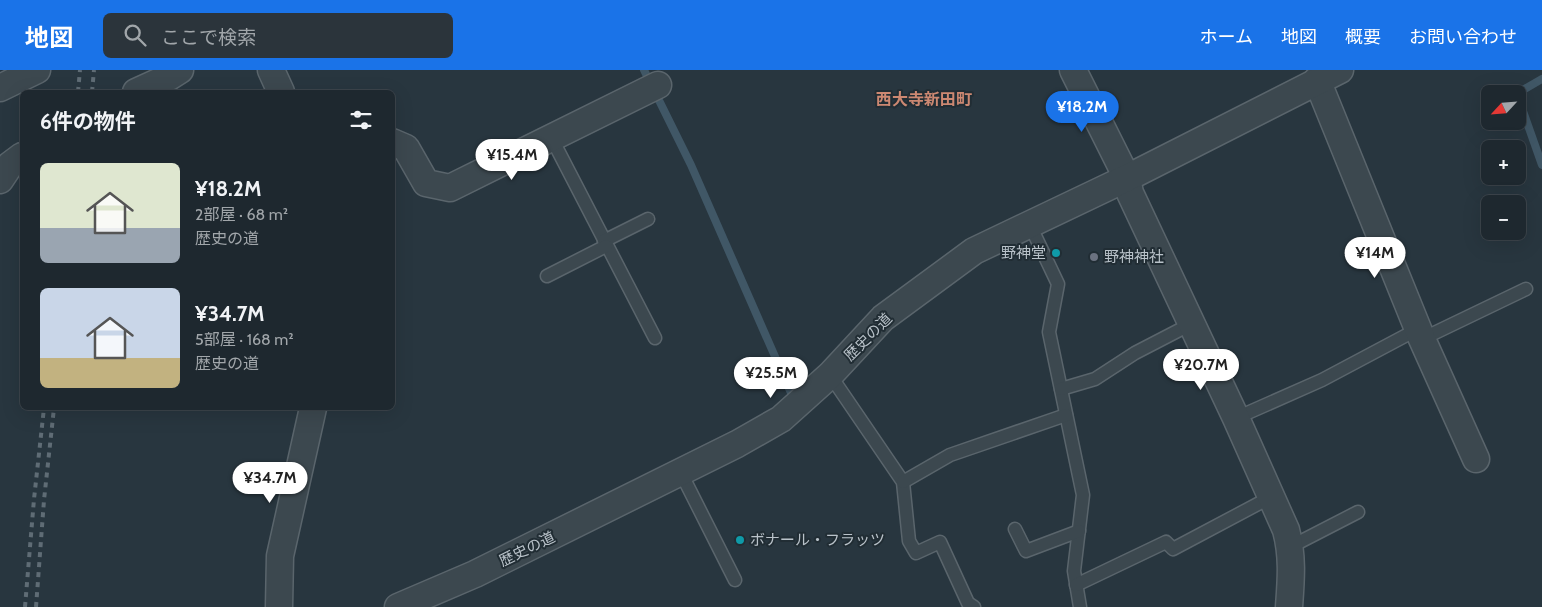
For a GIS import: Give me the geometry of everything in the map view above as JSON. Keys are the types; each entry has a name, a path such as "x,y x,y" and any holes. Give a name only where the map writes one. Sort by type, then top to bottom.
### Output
{"street":[{"path":"0,88 36,70"},
{"path":"140,90 180,70"},
{"path":"271,70 280,90"},
{"path":"1073,70 1127,178 1130,193 1236,418 1286,530 1290,547 1292,574 1289,607"},
{"path":"1328,75 1420,334 1476,459"},
{"name":"歴史の道","path":"398,607 475,574 681,473 781,418 830,375 883,318 974,251 1127,178 1328,75"},
{"path":"395,143 406,148 426,183 450,188 650,89"},
{"path":"0,180 10,165 20,158"},
{"path":"279,607 280,556 313,410"}],"lane":[{"path":"552,139 655,338"},
{"path":"547,276 648,219"},
{"path":"1029,224 1058,284 1049,332 1083,495 1074,571 1080,607"},
{"path":"1236,418 1420,334 1526,289"},
{"path":"1061,389 1095,379 1135,353 1191,324"},
{"path":"830,375 903,482 909,541 916,552 940,542 968,603 974,607"},
{"path":"903,482 950,455 1066,415"},
{"path":"681,473 734,580"},
{"path":"1076,585 1166,542 1173,549 1271,497"},
{"path":"1290,547 1358,512"},
{"path":"1015,529 1026,551 1079,531"}],"waterway":[{"path":"644,70 691,165 791,393"},
{"path":"1526,88 1542,79"},
{"path":"1526,120 1542,165"}],"railway":[{"path":"78,90 80,70"},
{"path":"92,90 94,70"},
{"path":"25,607 44,410"},
{"path":"36,607 44,500 54,410"}],"place":[{"name":"野神堂","path":"1056,253"},
{"name":"野神神社","path":"1094,257"},
{"name":"ボナール・フラッツ","path":"740,540"}],"district":[{"name":"西大寺新田町","path":"924,99"}]}
